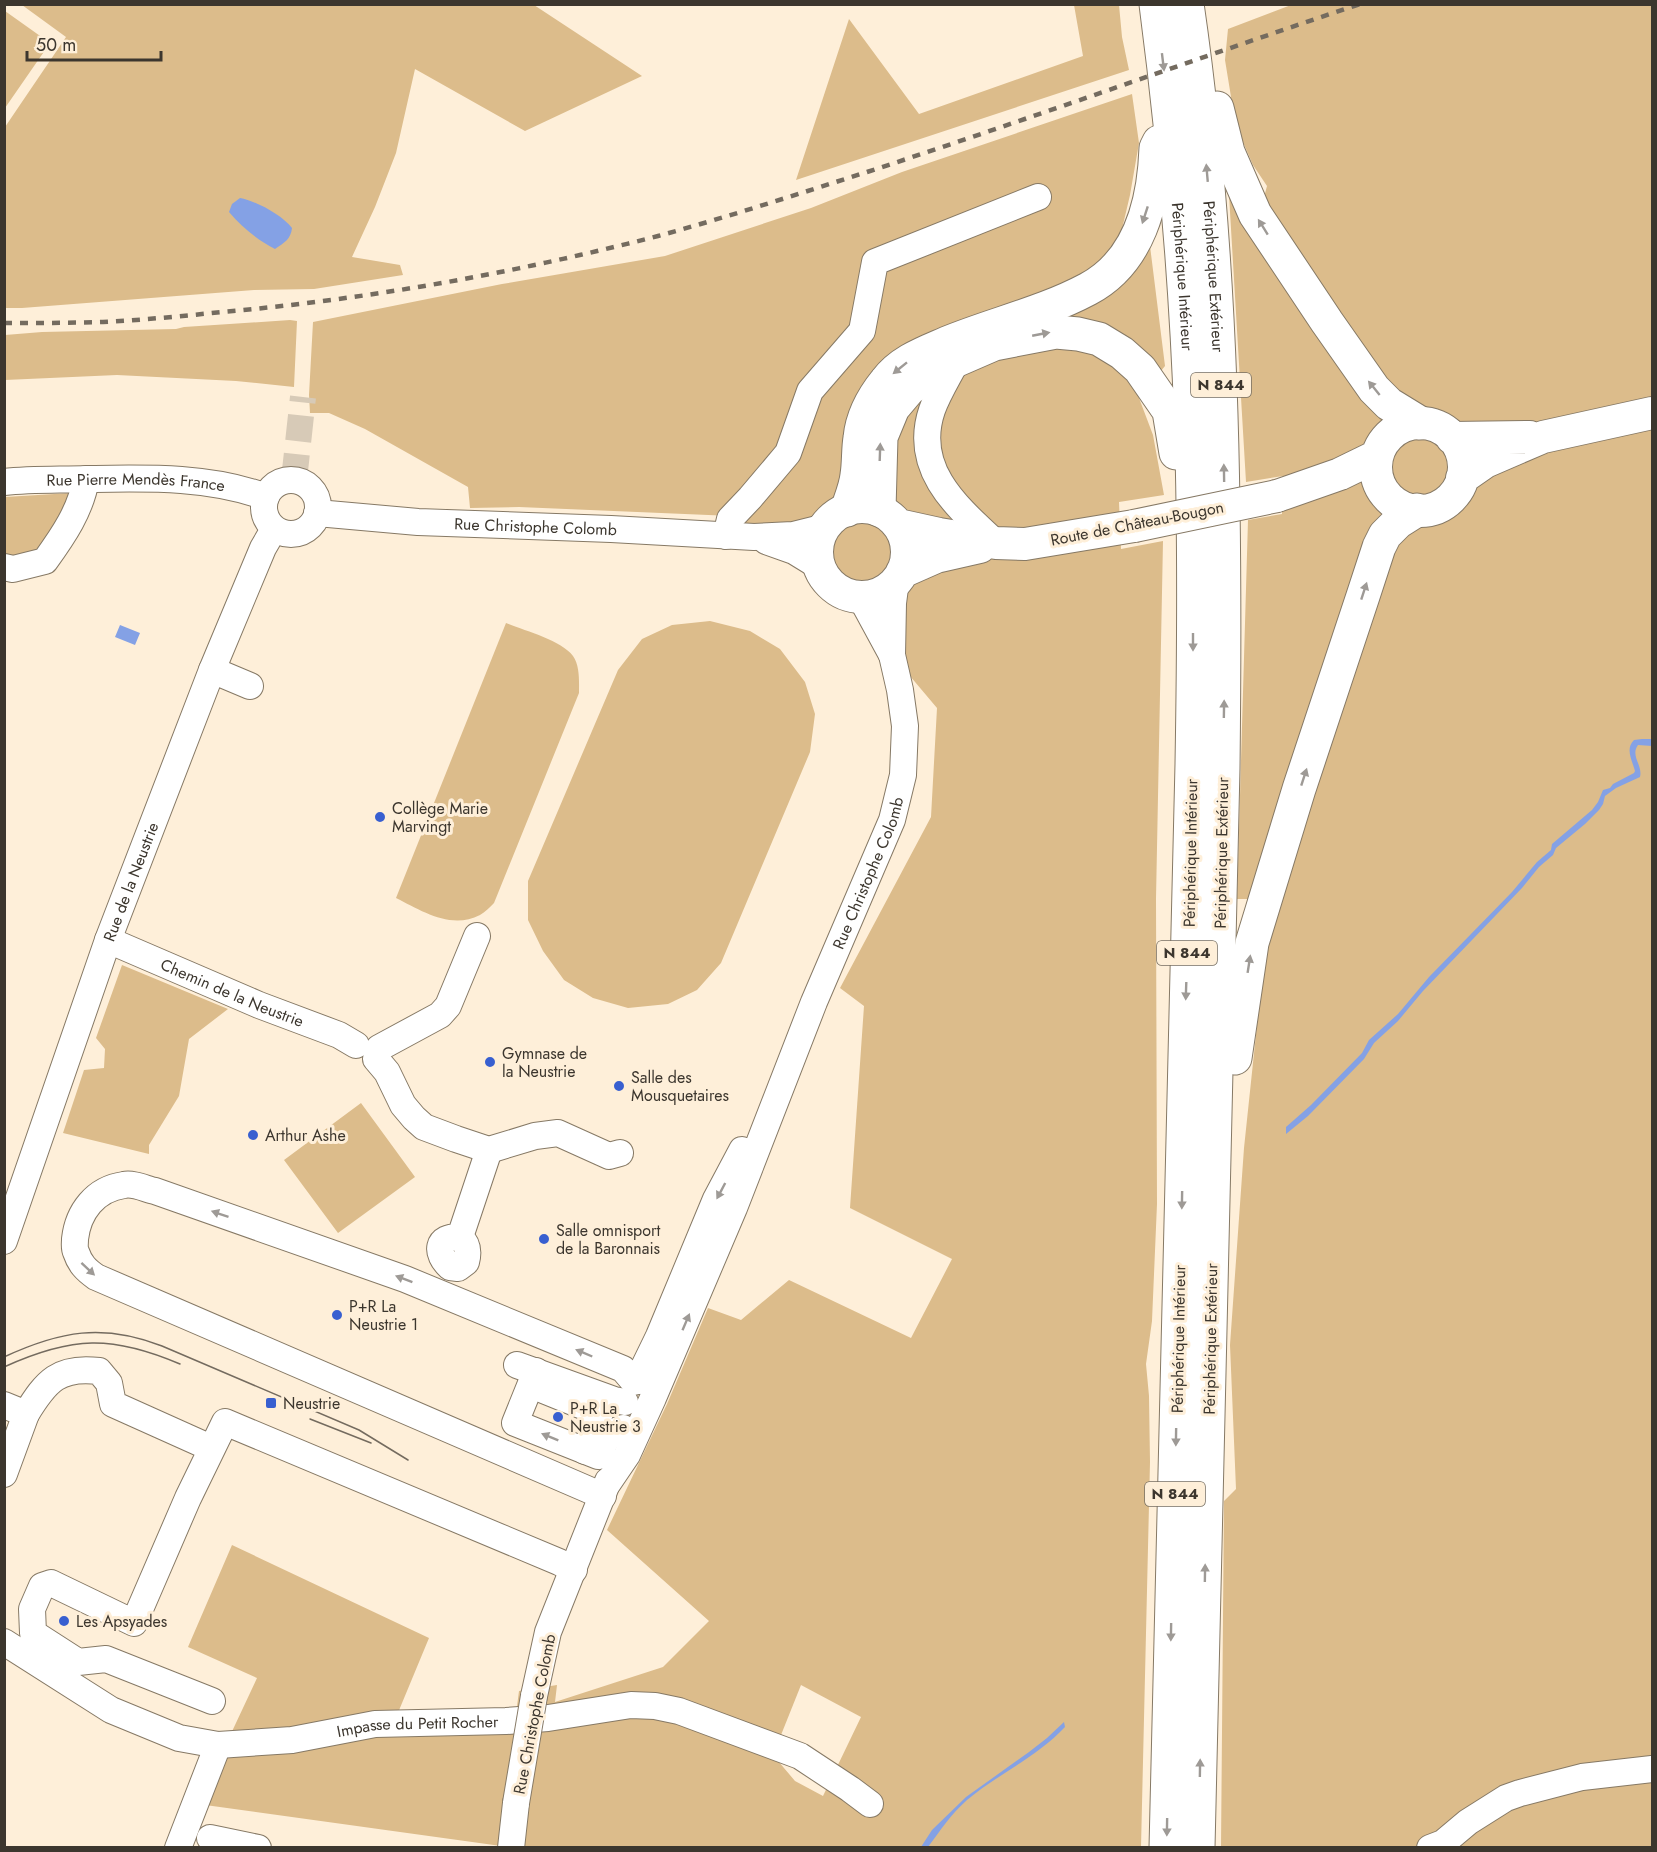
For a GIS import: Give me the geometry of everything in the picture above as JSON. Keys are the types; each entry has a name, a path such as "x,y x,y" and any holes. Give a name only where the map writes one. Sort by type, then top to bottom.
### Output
{"highway":[{"name":"Périphérique Intérieur","path":"1155,4 1183,267 1191,420 1194,584 1192,764 1166,1848"},
{"name":"Périphérique Extérieur","path":"1187,4 1209,198 1220,351 1224,452 1225,596 1198,1848"},
{"path":"1202,4 1221,125 1228,152 1255,214 1374,389 1389,404 1420,423"},
{"path":"862,518 857,476 860,435 868,407 886,380 898,368 915,357 1041,309 1088,289 1106,276 1123,259 1135,241 1146,216 1152,190 1156,148 1169,119"},
{"path":"862,518 881,436 893,408 909,389 941,366 994,344 1056,332 1078,334 1099,339 1122,353 1140,369 1169,411 1179,467 1179,556 1194,584"},
{"path":"1215,1125 1231,1107 1239,1021 1252,943 1299,789 1379,547 1385,535 1398,522 1417,510"}],"main road":[{"path":"1462,478 1485,462 1543,437 1653,413"},
{"path":"1420,423 1436,426 1452,438 1461,454 1462,478 1457,489 1447,501 1431,509 1417,510 1397,504 1384,492 1377,475 1377,456 1382,444 1395,430 1420,423"},
{"path":"1452,438 1543,437"},
{"name":"Route de Château-Bougon","path":"1277,496 1340,474 1377,456"},
{"name":"Route de Château-Bougon","path":"862,518 939,534 996,543 1025,544 1134,526 1277,496 1348,490 1384,492"},
{"path":"862,518 906,545 906,559 899,576 880,592 860,596 837,589 826,577 820,567 818,546 862,518"},
{"name":"Route de Château-Bougon","path":"899,576 936,557 996,543"}],"street":[{"path":"726,536 730,519 788,453 810,391 862,331 875,262 1038,197"},
{"path":"957,360 932,410 928,431 928,455 941,485 959,509 996,543"},
{"name":"Rue Pierre Mendès France","path":"4,482 33,479 154,479 209,482 247,490 266,497"},
{"path":"4,567 13,569 45,561 64,535 77,508 86,479"},
{"path":"290,480 300,482 311,489 318,503 317,513 312,525 298,534 286,534 274,529 265,517 263,508 271,488 280,482 290,480"},
{"name":"Rue Christophe Colomb","path":"317,513 418,522 754,537 793,535 862,518"},
{"name":"Rue de la Neustrie","path":"4,1241 108,940 212,670 263,549 274,529"},
{"name":"Rue Christophe Colomb","path":"754,537 794,551 820,567"},
{"name":"Rue Christophe Colomb","path":"511,1848 534,1696 548,1632 605,1490 636,1400 734,1208 797,1046 883,843 899,795 903,775 905,726 892,655 893,603 899,576"},
{"name":"Rue Christophe Colomb","path":"860,596 892,655"},
{"path":"212,670 250,686"},
{"path":"370,1051 440,1015 448,1005 477,936"},
{"name":"Chemin de la Neustrie","path":"108,940 260,1005 339,1035 370,1051 387,1072 403,1105 424,1127 489,1150"},
{"path":"460,1237 489,1150 535,1136 558,1133 609,1156 620,1153"},
{"path":"605,1490 96,1276 83,1267 74,1250 81,1214 92,1200 106,1190 126,1184 155,1191 405,1279 622,1369 636,1400"},
{"path":"4,1474 15,1409 38,1394 48,1382 64,1373 82,1369 99,1371 109,1383 113,1404 211,1448"},
{"path":"528,1374 614,1400 636,1400"},
{"path":"528,1374 515,1423 598,1456 605,1439 614,1431 636,1400"},
{"path":"528,1374 600,1413 585,1451"},
{"name":"Rue Christophe Colomb","path":"605,1490 627,1455 636,1400"},
{"path":"212,1701 106,1659 78,1662 33,1633 32,1609 42,1586 51,1583 134,1623 211,1448 225,1422 565,1564 574,1570"},
{"name":"Impasse du Petit Rocher","path":"4,1642 111,1710 179,1738 218,1745 292,1740 375,1725 506,1721 548,1718 631,1705 655,1706 679,1711 800,1756 870,1804"},
{"path":"178,1848 218,1745"},
{"path":"1435,1847 1468,1822 1506,1798 1582,1777 1653,1769"},
{"path":"210,1838 258,1848"}],"shaded area":[{"path":"22,5 534,5 642,76 525,131 415,69 396,153 352,257 400,265 403,275 314,289 254,290 5,308 5,127 66,37"},
{"path":"1074,5 1119,5 1122,37 1129,70 796,180 849,19 919,114 1083,56"},
{"path":"1291,5 1652,5 1652,1847 1221,1848 1224,1501 1236,1489 1230,1345 1244,1148 1266,949 1251,899 1237,899 1248,520 1282,514 1283,476 1246,482 1228,178 1263,201 1267,186 1253,165 1243,142 1233,109 1225,60 1228,29"},
{"path":"5,11 50,43 5,108"},
{"path":"1132,94 1139,143 1122,229 1150,246 1165,366 1139,398 1153,435 1164,495 1119,502 1121,549 1163,541 1156,899 1157,1204 1152,1321 1146,1364 1150,1462 1141,1847 515,1848 198,1804 257,1678 188,1647 232,1545 429,1638 390,1732 514,1729 519,1691 557,1685 555,1702 663,1667 709,1621 607,1530 667,1404 708,1308 741,1320 789,1280 911,1338 952,1259 850,1208 864,1006 840,988 931,817 937,708 861,618 732,516 519,507 470,508 468,487 365,429 329,413 310,413 313,322 502,284 665,256 811,208 902,172","holes":["801,1685 861,1717 823,1796 795,1781 773,1755"]},
{"path":"297,321 294,387 236,381 117,375 5,380 5,335 176,329"},
{"path":"71,493 44,550 5,560 5,497"},
{"path":"710,621 750,631 780,649 805,682 815,714 810,752 721,963 697,990 668,1004 628,1008 593,998 564,980 543,951 528,920 528,881 618,670 642,639 672,625"},
{"path":"506,623 542,636 567,650 577,664 579,693 494,903 482,914 469,919 448,920 426,913 396,898"},
{"path":"122,965 228,1009 189,1039 179,1096 149,1145 149,1154 63,1133 84,1070 104,1068 105,1049 96,1038"},
{"path":"361,1103 415,1177 338,1233 284,1160"}],"water":[{"path":"240,198 268,209 288,223 292,228 286,240 275,249 245,228 229,212 232,204"},
{"path":"120,625 140,633 135,645 115,637"},
{"path":"1652,739 1652,746 1638,745 1636,749 1640,777 1605,796 1599,810 1556,848 1553,855 1539,867 1522,888 1423,991 1398,1021 1374,1043 1364,1059 1308,1116 1286,1134 1286,1127 1362,1053 1369,1040 1398,1014 1429,977 1512,892 1537,862 1551,850 1552,844 1592,810 1603,790 1634,773 1630,747 1634,740"},
{"path":"1064,1722 1065,1727 1054,1738 967,1800 928,1847 921,1847 932,1830 966,1797 1029,1752"}],"tunnel":[{"path":"294,480 303,397"}],"tram line":[{"path":"4,1357 44,1341 82,1333 120,1334 141,1339 359,1430 408,1460"},
{"path":"4,1367 51,1349 92,1343 133,1348 180,1364"},
{"path":"310,1419 371,1443"}],"railway":[{"path":"4,323 133,320 277,307 442,283 550,262 658,236 867,172 1360,4"}],"place":[{"name":"Collège Marie Marvingt","path":"380,817"},
{"name":"Gymnase de la Neustrie","path":"490,1062"},
{"name":"Salle des Mousquetaires","path":"619,1086"},
{"name":"Arthur Ashe","path":"253,1135"},
{"name":"Salle omnisport de la Baronnais","path":"544,1239"},
{"name":"P+R La Neustrie 1","path":"337,1315"},
{"name":"Neustrie","path":"271,1403"},
{"name":"P+R La Neustrie 3","path":"558,1417"},
{"name":"Les Apsyades","path":"64,1621"}]}
